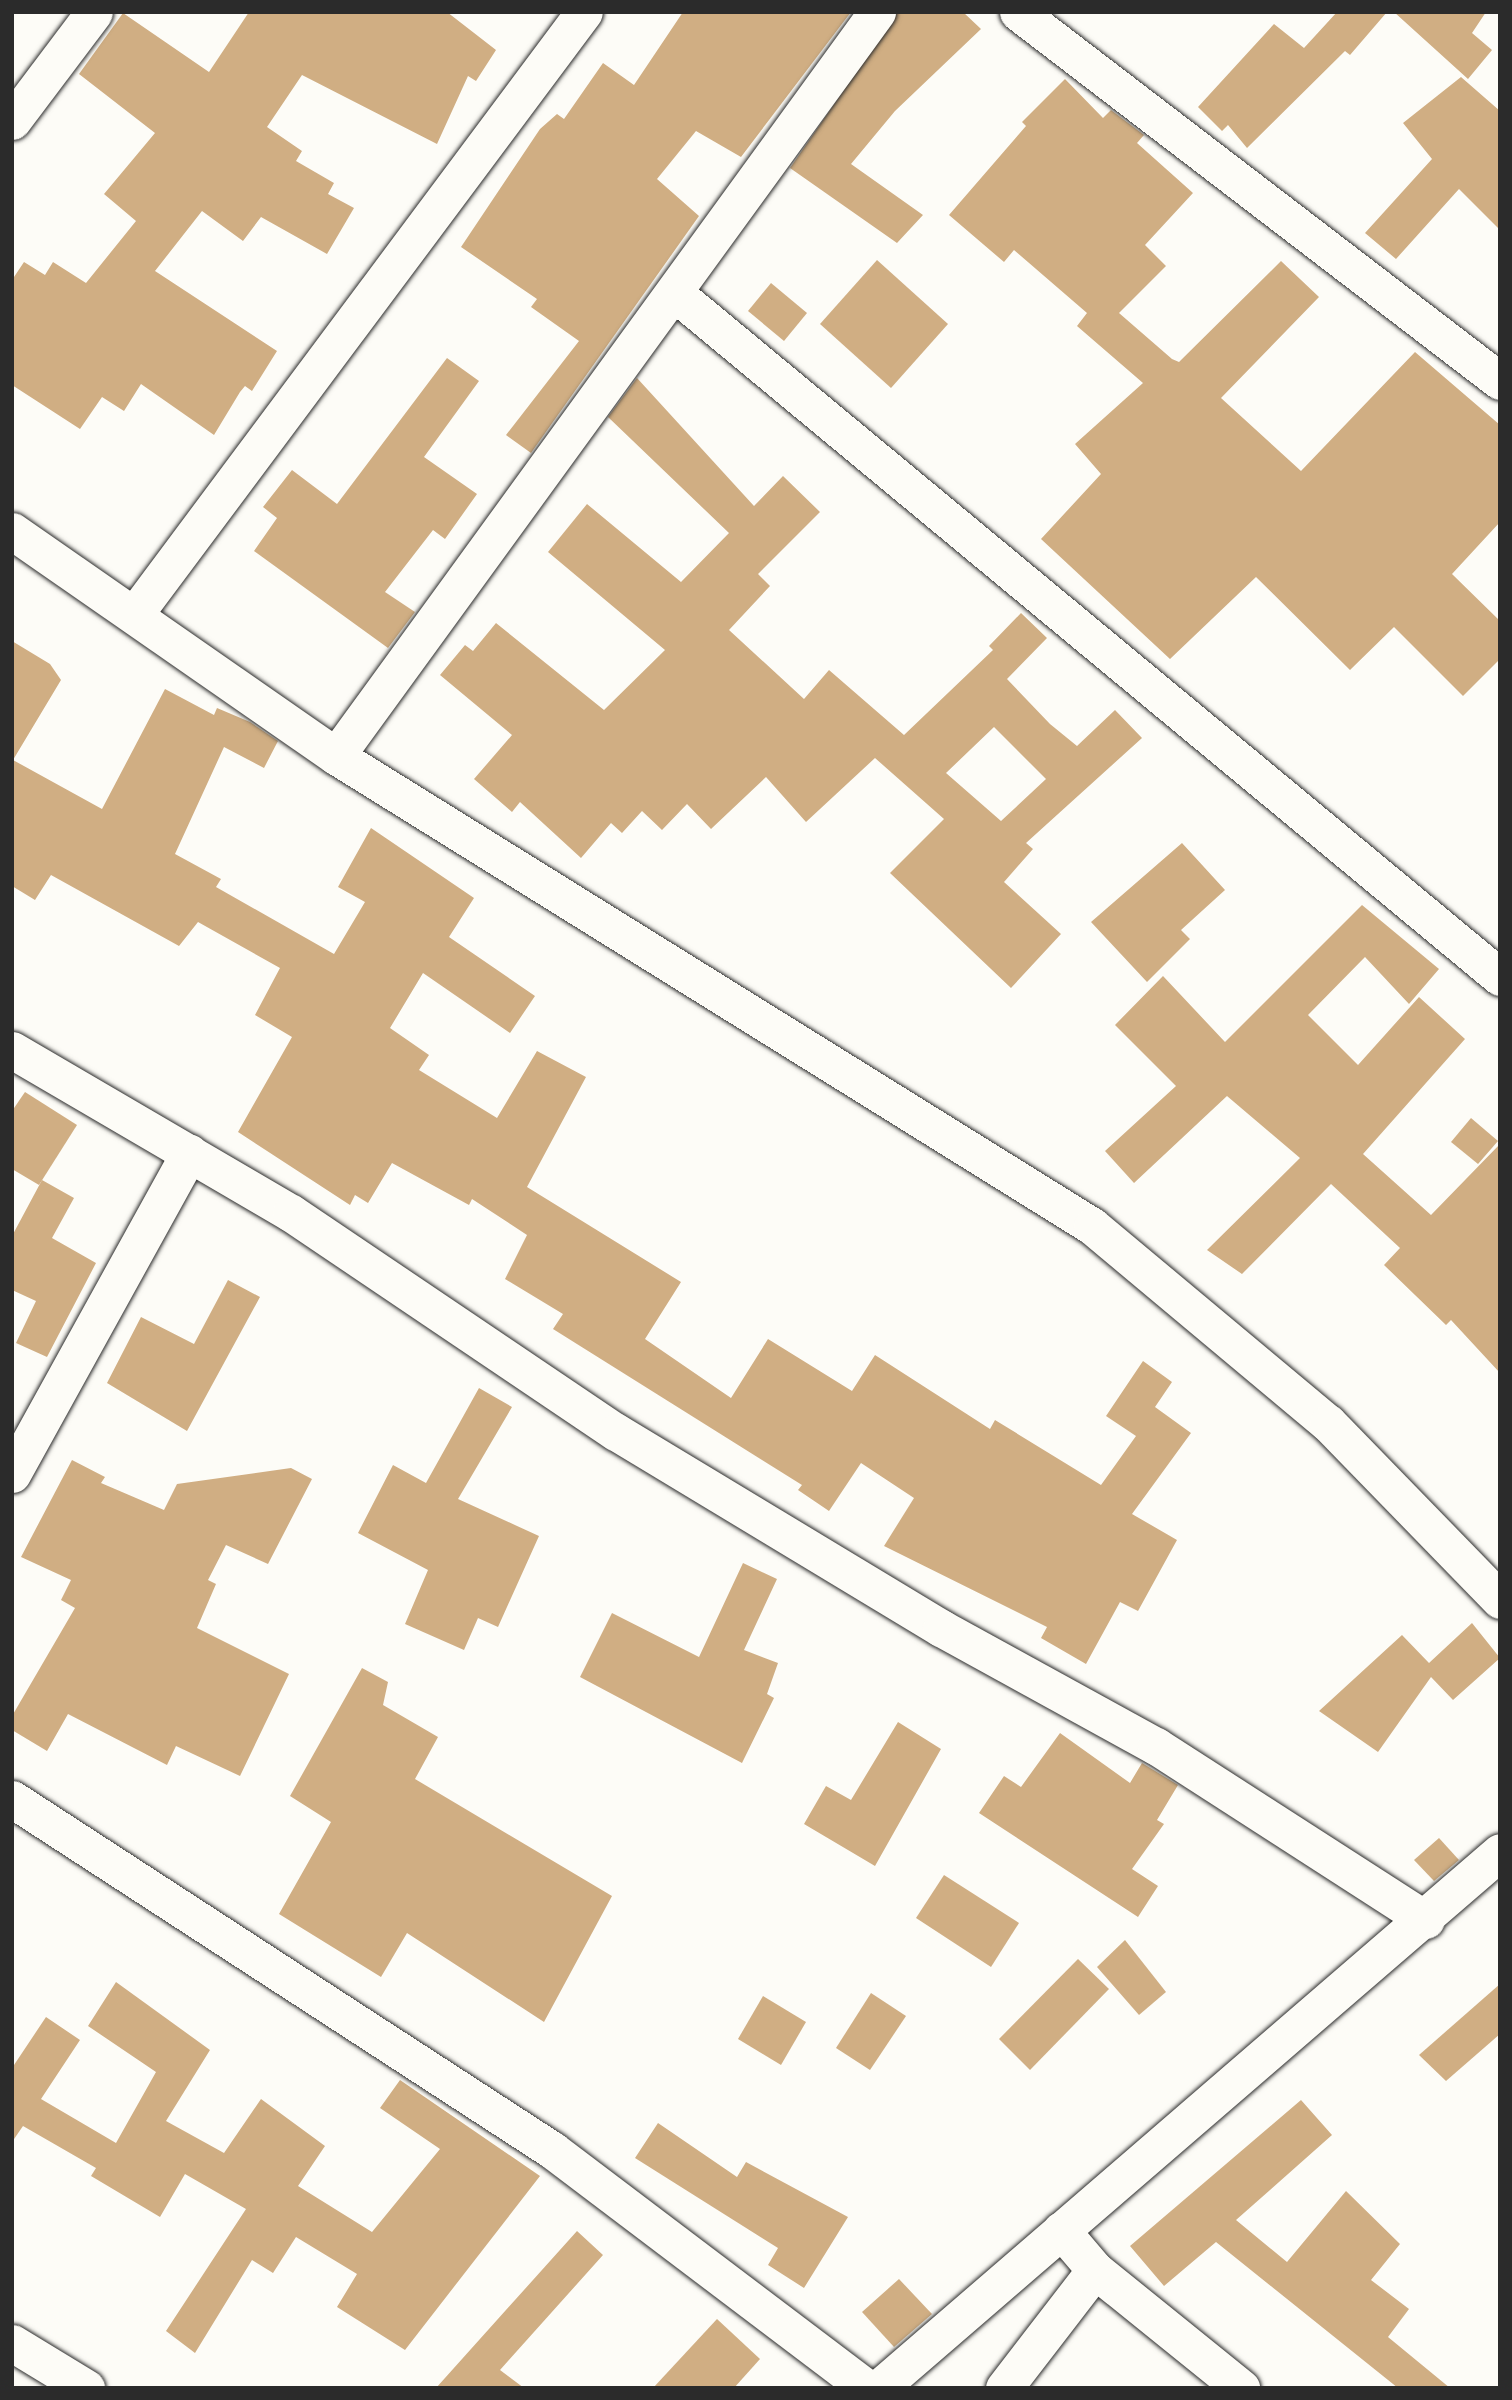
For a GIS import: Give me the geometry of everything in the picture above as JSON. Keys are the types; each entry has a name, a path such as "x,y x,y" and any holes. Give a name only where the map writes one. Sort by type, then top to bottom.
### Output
{"street":[{"path":"18,103 94,12"},
{"path":"134,615 584,12"},
{"path":"336,756 677,295 877,12"},
{"path":"1018,12 1500,381"},
{"path":"677,295 1500,977"},
{"path":"12,531 336,756 1092,1226 1328,1423 1500,1600"},
{"path":"12,1050 291,1213 616,1432 941,1628 1156,1746 1426,1920"},
{"path":"12,1474 188,1153"},
{"path":"12,1799 552,2150 867,2388"},
{"path":"879,2388 1426,1920 1500,1852"},
{"path":"1061,2230 1095,2270 1241,2388"},
{"path":"1004,2388 1095,2270"},
{"path":"12,2343 86,2388"}],"building":[{"path":"249,12 447,12 496,50 476,81 468,76 437,144 302,75 267,127 302,151 296,161 334,183 328,194 354,208 327,254 261,217 243,241 202,211 155,271 277,351 252,391 245,386 214,435 141,384 124,411 102,397 80,429 12,385 12,280 24,262 45,275 53,262 86,283 136,221 104,194 155,133 79,74 123,13 209,72"},
{"path":"683,12 851,12 741,157 696,131 657,179 699,216 531,453 506,435 579,341 531,307 537,299 461,247 540,129 557,114 564,119 603,63 634,85"},
{"path":"898,12 963,12 981,29 895,111 851,164 923,215 897,243 790,168"},
{"path":"1337,12 1387,12 1350,55 1345,51 1247,148 1228,125 1222,131 1198,107 1274,24 1304,48"},
{"path":"1394,12 1486,12 1472,33 1492,50 1468,79"},
{"path":"1461,77 1500,111 1500,230 1459,189 1396,259 1365,233 1432,159 1403,123"},
{"path":"1065,79 1103,118 1111,110 1144,135 1137,143 1193,193 1145,245 1166,266 1119,313 1172,359 1179,362 1281,261 1319,297 1221,398 1301,471 1415,352 1500,425 1500,522 1452,574 1500,621 1500,659 1463,696 1394,627 1350,670 1256,577 1170,659 1041,539 1101,474 1075,444 1143,383 1077,326 1087,313 1014,250 1004,262 949,215 1026,126 1022,122"},
{"path":"877,260 948,324 891,388 820,324"},
{"path":"771,283 807,313 784,341 748,311"},
{"path":"447,358 479,381 424,457 477,494 445,539 433,530 385,592 415,612 388,648 254,551 277,518 263,507 292,470 337,504"},
{"path":"637,378 754,506 783,476 820,512 758,574 770,586 729,630 804,699 829,670 904,735 993,650 989,646 1021,613 1047,638 1007,679 1050,724 1077,746 1115,710 1142,738 1026,843 1033,849 1004,882 1061,934 1011,988 890,873 944,819 875,758 806,822 766,777 711,829 687,804 662,830 642,811 622,833 611,823 581,858 520,802 512,812 474,779 512,735 440,675 465,645 473,651 496,623 604,710 665,650 548,552 587,504 681,582 729,533 608,417","holes":["994,727 1046,779 1001,821 946,773"]},
{"path":"12,641 50,664 61,680 13,760 102,809 165,689 214,715 217,708 250,722 278,741 264,768 224,747 175,854 221,879 216,887 334,954 365,902 338,887 371,828 474,898 449,937 535,996 510,1033 423,973 390,1028 429,1055 419,1070 497,1118 537,1051 586,1077 527,1187 681,1282 645,1339 731,1398 768,1339 852,1391 875,1355 990,1429 995,1420 1101,1485 1136,1436 1106,1416 1143,1361 1172,1382 1155,1407 1191,1433 1132,1514 1177,1540 1138,1611 1120,1602 1086,1664 1041,1638 1047,1627 884,1546 914,1498 861,1463 829,1511 798,1490 802,1485 553,1329 563,1314 505,1279 527,1235 472,1199 469,1205 392,1163 368,1203 355,1195 350,1205 238,1132 292,1037 255,1015 280,968 198,922 179,946 51,875 35,900 12,886"},
{"path":"1182,843 1225,890 1181,930 1190,939 1147,982 1091,922"},
{"path":"1362,905 1439,969 1409,1004 1365,957 1308,1015 1358,1065 1419,997 1465,1039 1363,1154 1431,1215 1500,1144 1500,1373 1451,1320 1446,1325 1384,1265 1400,1248 1331,1184 1242,1274 1207,1250 1300,1158 1227,1096 1134,1183 1105,1151 1176,1086 1115,1025 1163,976 1225,1042"},
{"path":"25,1092 77,1125 39,1185 12,1169 12,1111"},
{"path":"1471,1118 1498,1141 1478,1164 1451,1142"},
{"path":"42,1180 74,1198 52,1238 96,1263 47,1357 16,1343 36,1301 12,1290 12,1236"},
{"path":"228,1280 260,1297 187,1431 107,1383 141,1317 194,1344"},
{"path":"479,1388 512,1407 458,1499 539,1536 498,1627 478,1618 464,1650 405,1624 428,1570 358,1533 393,1465 426,1483"},
{"path":"72,1460 105,1477 101,1483 164,1510 177,1484 291,1468 312,1479 268,1564 226,1545 208,1580 216,1584 197,1628 289,1674 240,1776 176,1746 167,1765 68,1714 47,1751 12,1730 12,1716 75,1608 61,1600 71,1580 21,1557"},
{"path":"743,1563 777,1579 744,1650 778,1663 767,1694 774,1698 742,1763 580,1677 612,1613 699,1657"},
{"path":"1472,1623 1500,1658 1453,1700 1431,1677 1378,1752 1319,1711 1402,1635 1429,1663"},
{"path":"362,1668 388,1682 383,1705 438,1737 415,1779 612,1896 544,2022 407,1933 381,1977 279,1914 331,1822 290,1796"},
{"path":"898,1722 941,1749 875,1866 804,1824 826,1786 851,1800"},
{"path":"1060,1733 1130,1783 1142,1763 1178,1785 1157,1820 1164,1824 1132,1869 1158,1886 1138,1917 979,1813 1004,1776 1021,1787"},
{"path":"1439,1838 1459,1860 1434,1881 1414,1860"},
{"path":"944,1875 1019,1923 991,1967 916,1918"},
{"path":"1125,1940 1166,1992 1139,2015 1097,1967"},
{"path":"1078,1959 1109,1989 1030,2070 999,2039"},
{"path":"116,1982 210,2050 166,2121 224,2153 261,2099 325,2146 298,2186 372,2232 440,2149 380,2108 400,2080 540,2176 405,2350 337,2307 357,2274 296,2237 273,2273 252,2260 195,2353 166,2331 246,2209 185,2174 160,2217 91,2176 96,2168 23,2126 12,2142 12,2068 46,2017 80,2040 41,2099 116,2143 156,2072 88,2026"},
{"path":"1500,1984 1500,2034 1446,2081 1419,2055"},
{"path":"871,1993 906,2016 870,2070 836,2048"},
{"path":"763,1996 806,2022 781,2065 738,2039"},
{"path":"1301,2100 1332,2135 1236,2220 1287,2262 1346,2191 1400,2244 1371,2280 1409,2309 1388,2337 1450,2388 1398,2388 1216,2242 1164,2286 1130,2246"},
{"path":"658,2123 737,2177 746,2162 848,2217 804,2288 768,2265 778,2248 635,2158"},
{"path":"577,2231 603,2255 500,2370 524,2388 436,2388"},
{"path":"899,2279 932,2314 894,2347 862,2312"},
{"path":"717,2319 760,2359 734,2388 653,2388"}]}
